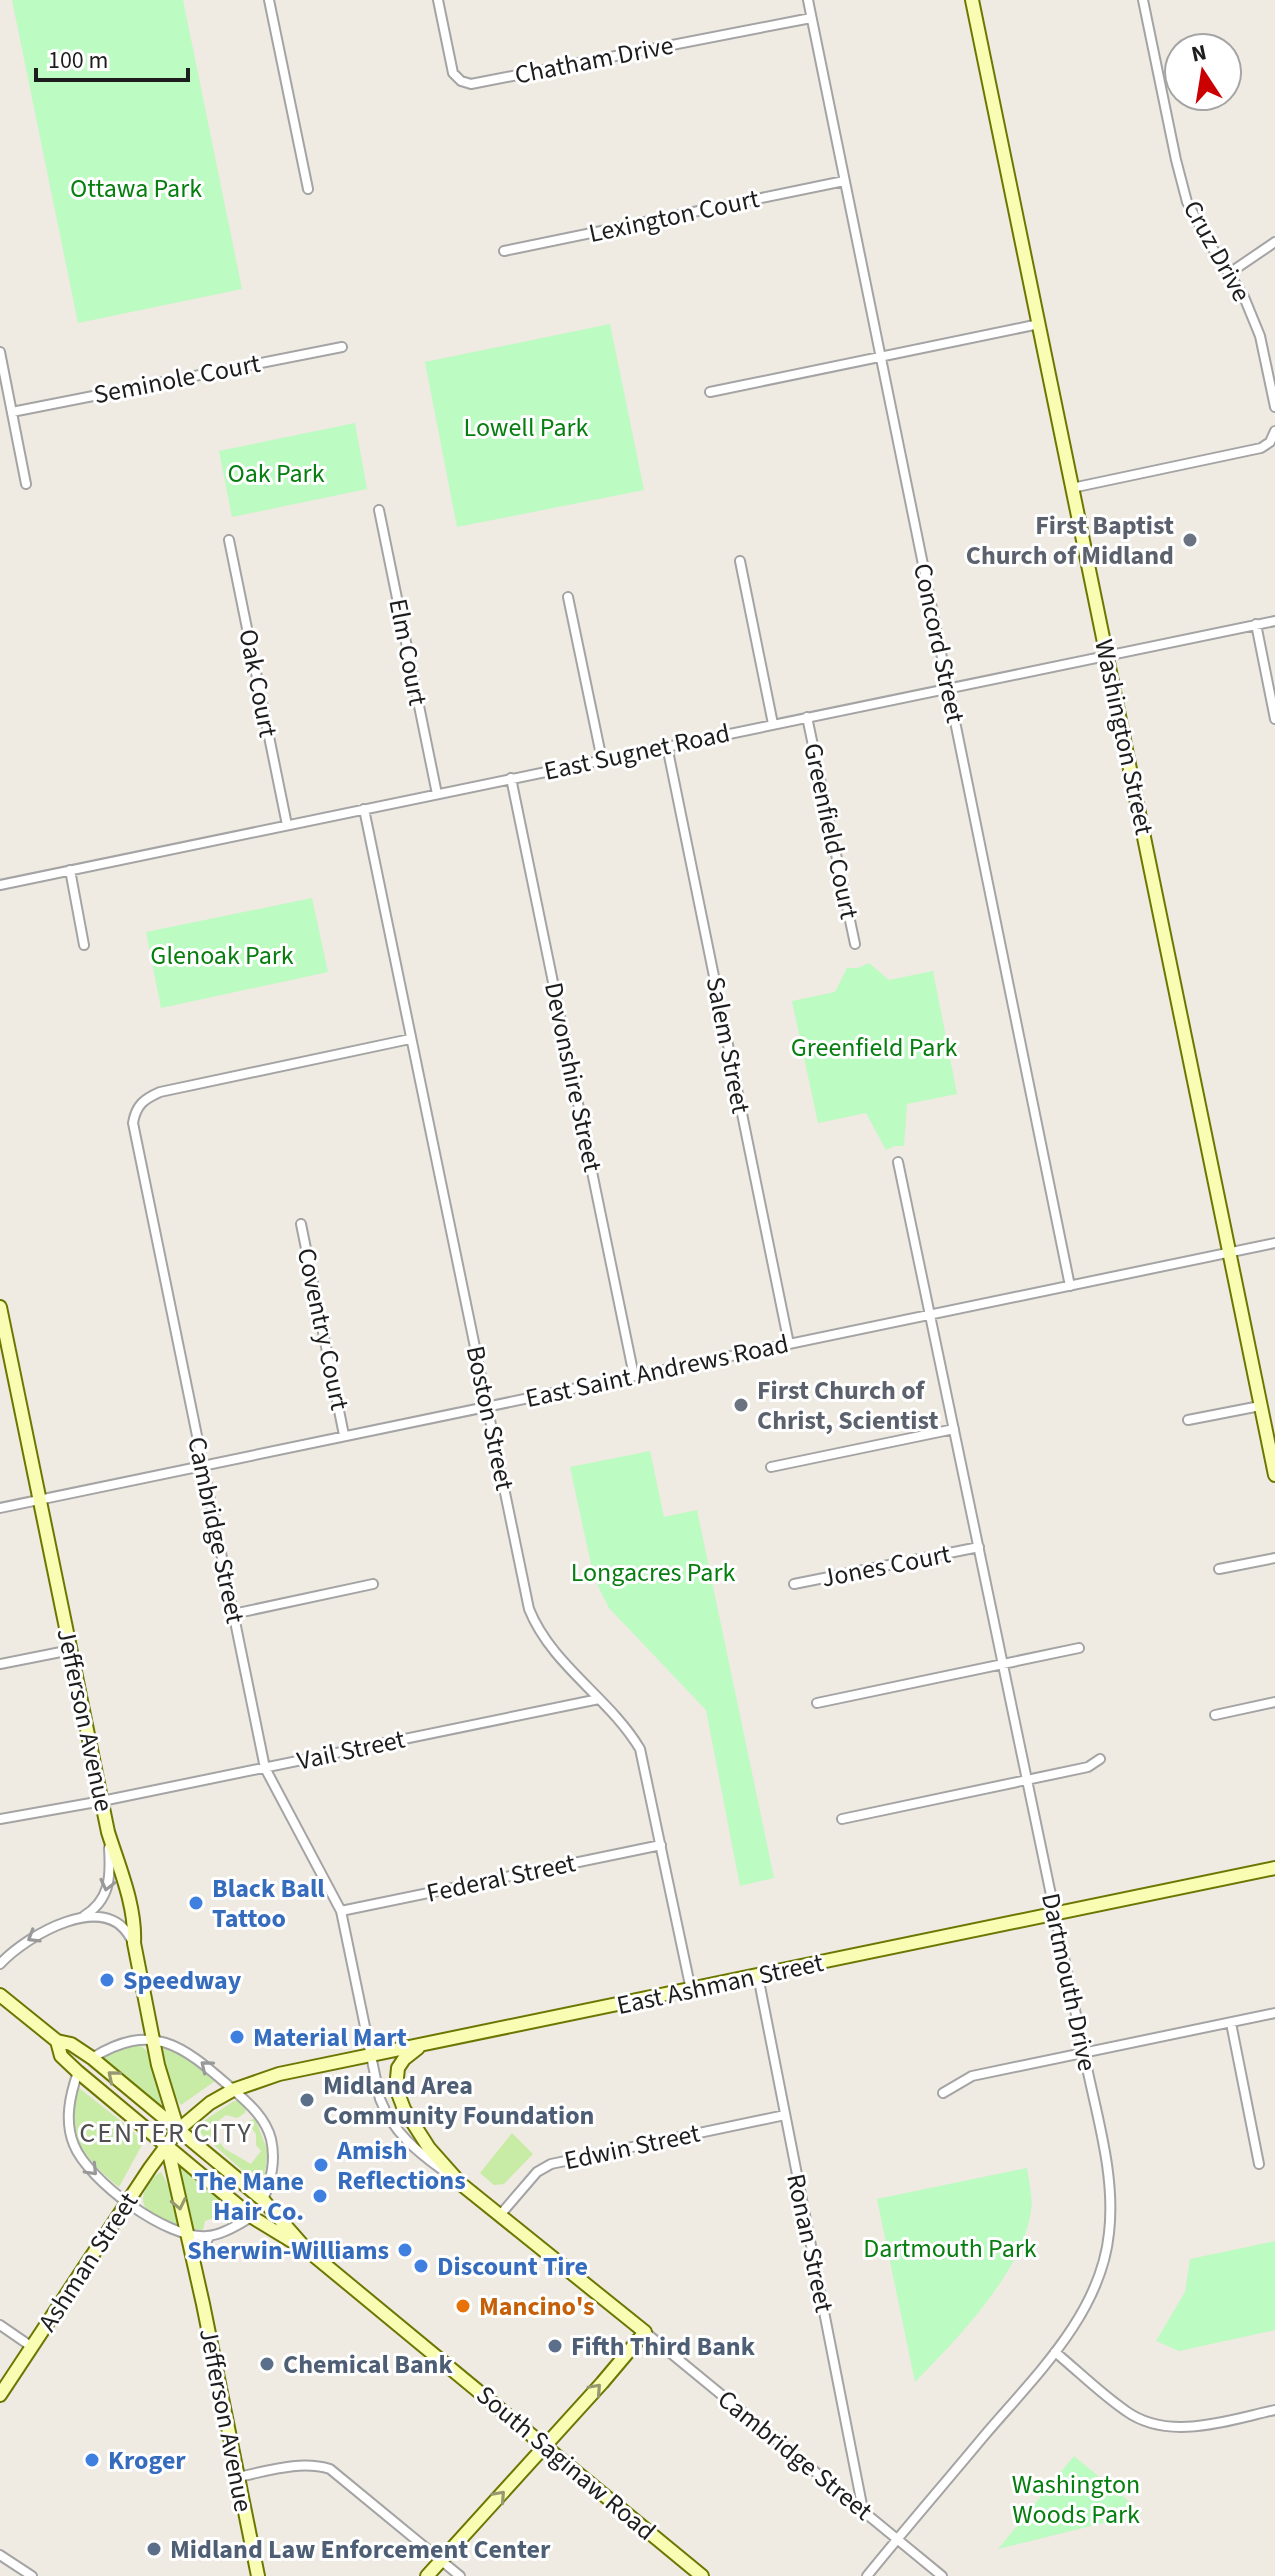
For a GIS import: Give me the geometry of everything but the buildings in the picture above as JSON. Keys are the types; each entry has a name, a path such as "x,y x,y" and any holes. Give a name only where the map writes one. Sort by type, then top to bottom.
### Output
{"street":[{"path":"269,0 308,189"},
{"name":"Chatham Drive","path":"438,0 453,73 461,81 471,84 811,18"},
{"name":"Concord Street","path":"808,0 1070,1286"},
{"name":"Washington Street","path":"972,0 1275,1475"},
{"name":"Cruz Drive","path":"1143,0 1187,202 1244,297 1260,336 1275,407"},
{"name":"Lexington Court","path":"504,251 844,181"},
{"path":"1228,274 1275,242"},
{"path":"710,392 1039,324"},
{"name":"Seminole Court","path":"12,412 342,347"},
{"path":"0,352 26,484"},
{"path":"1072,488 1261,448 1270,442 1275,431"},
{"name":"Elm Court","path":"379,510 437,794"},
{"name":"Oak Court","path":"229,540 287,825"},
{"path":"740,561 773,724"},
{"path":"568,597 602,760"},
{"name":"East Sugnet Road","path":"0,885 1275,621"},
{"path":"1256,624 1275,719"},
{"name":"Greenfield Court","path":"807,717 855,944"},
{"name":"Salem Street","path":"667,746 789,1344"},
{"name":"Devonshire Street","path":"511,778 634,1376"},
{"name":"Boston Street","path":"364,809 529,1609 545,1642 629,1730 640,1749 691,1990"},
{"path":"70,870 84,945"},
{"name":"Cambridge Street","path":"410,1039 160,1092 145,1099 135,1110 133,1123 265,1768 341,1911 380,2099 393,2125 416,2151 645,2332 942,2576"},
{"name":"Dartmouth Drive","path":"867,2576 1055,2352 1080,2317 1105,2260 1111,2208 1109,2179 1084,2053 898,1162"},
{"name":"Coventry Court","path":"301,1224 344,1435"},
{"name":"East Saint Andrews Road","path":"0,1508 1275,1243"},
{"name":"Jefferson Avenue","path":"0,1307 108,1832 126,1888 153,2039 178,2130"},
{"path":"1188,1420 1260,1406"},
{"path":"771,1467 954,1429"},
{"name":"Jones Court","path":"794,1584 979,1547"},
{"path":"1219,1569 1275,1558"},
{"path":"233,1614 373,1584"},
{"path":"817,1703 1079,1648"},
{"path":"0,1664 71,1650"},
{"name":"Vail Street","path":"0,1819 599,1699"},
{"path":"1215,1715 1275,1702"},
{"path":"842,1819 1088,1767 1100,1759"},
{"path":"0,1964 34,1936 94,1910 105,1897 109,1879 108,1832"},
{"name":"Federal Street","path":"341,1911 661,1845"},
{"name":"East Ashman Street","path":"178,2130 210,2103 233,2090 279,2074 1275,1868"},
{"path":"72,1921 96,1917 114,1919 123,1925 134,1943"},
{"name":"Ronan Street","path":"758,1976 863,2510"},
{"path":"0,1995 57,2041 61,2056 78,2072 252,2217 306,2249"},
{"path":"943,2093 972,2076 1275,2013"},
{"path":"1231,2023 1259,2164"},
{"path":"92,2058 120,2044 153,2039 182,2048 233,2090 255,2111 270,2138 273,2167 263,2200"},
{"name":"South Saginaw Road","path":"57,2041 71,2044 92,2058 263,2200 306,2249 702,2576"},
{"name":"Cambridge Street","path":"421,2046 400,2065 396,2088 419,2134 461,2184"},
{"path":"78,2072 69,2109 69,2128 81,2158 98,2177 150,2219 186,2236 209,2237 252,2217"},
{"name":"Edwin Street","path":"500,2215 537,2172 551,2164 785,2115"},
{"name":"Ashman Street","path":"0,2395 178,2130"},
{"name":"Jefferson Avenue","path":"167,2144 258,2576"},
{"path":"194,2264 209,2237"},
{"path":"0,2325 32,2347"},
{"path":"427,2576 645,2332"},
{"path":"1055,2352 1127,2413 1158,2426 1194,2427 1275,2410"},
{"path":"238,2477 298,2465 330,2469 460,2576"},
{"path":"0,2555 32,2576"}],"green space":[{"name":"Ottawa Park","path":"12,0 183,0 242,289 78,323"},
{"name":"Lowell Park","path":"610,324 644,490 457,527 425,362"},
{"name":"Oak Park","path":"355,423 367,489 232,517 219,451"},
{"name":"Glenoak Park","path":"312,898 328,972 161,1008 146,932"},
{"name":"Greenfield Park","path":"869,963 889,980 933,971 957,1094 907,1104 904,1146 886,1150 866,1113 818,1123 792,1001 835,992 847,968 858,968"},
{"name":"Longacres Park","path":"650,1451 664,1517 697,1510 774,1878 740,1886 706,1710 609,1608 594,1578 570,1467"},
{"path":"134,2044 148,2052 161,2103 159,2106 101,2058"},
{"path":"166,2047 185,2056 215,2081 181,2105 165,2064 163,2049"},
{"path":"79,2088 131,2129 143,2143 119,2187 87,2156 73,2130 72,2102"},
{"path":"234,2101 246,2108 245,2113 237,2118 226,2115 213,2125 211,2132 225,2149 251,2164 261,2151 256,2145 256,2134 247,2122 255,2118 268,2152 263,2186 196,2129 196,2126"},
{"path":"512,2133 533,2154 504,2184 494,2185 480,2173"},
{"path":"178,2163 240,2215 235,2218 230,2212 205,2221 203,2230 191,2228 175,2166"},
{"name":"Dartmouth Park","path":"1027,2168 1031,2211 1015,2258 985,2304 915,2382 877,2199"},
{"path":"161,2172 171,2191 178,2228 150,2213 143,2202 148,2185"},
{"path":"1275,2241 1275,2330 1179,2351 1156,2341 1185,2292 1190,2259"},
{"name":"Washington Woods Park","path":"1074,2456 1143,2513 998,2549"}],"place":[{"name":"First Baptist Church of Midland","path":"1190,540"},
{"name":"First Church of Christ, Scientist","path":"741,1405"},
{"name":"Black Ball Tattoo","path":"196,1903"},
{"name":"Speedway","path":"107,1980"},
{"name":"Material Mart","path":"237,2037"},
{"name":"Midland Area Community Foundation","path":"307,2100"},
{"name":"Amish Reflections","path":"321,2165"},
{"name":"The Mane Hair Co.","path":"320,2196"},
{"name":"Sherwin-Williams","path":"405,2250"},
{"name":"Discount Tire","path":"421,2266"},
{"name":"Mancino's","path":"463,2306"},
{"name":"Fifth Third Bank","path":"555,2346"},
{"name":"Chemical Bank","path":"267,2364"},
{"name":"Kroger","path":"92,2460"},
{"name":"Midland Law Enforcement Center","path":"154,2549"}],"district":[{"name":"CENTER CITY","path":"166,2133"}]}
